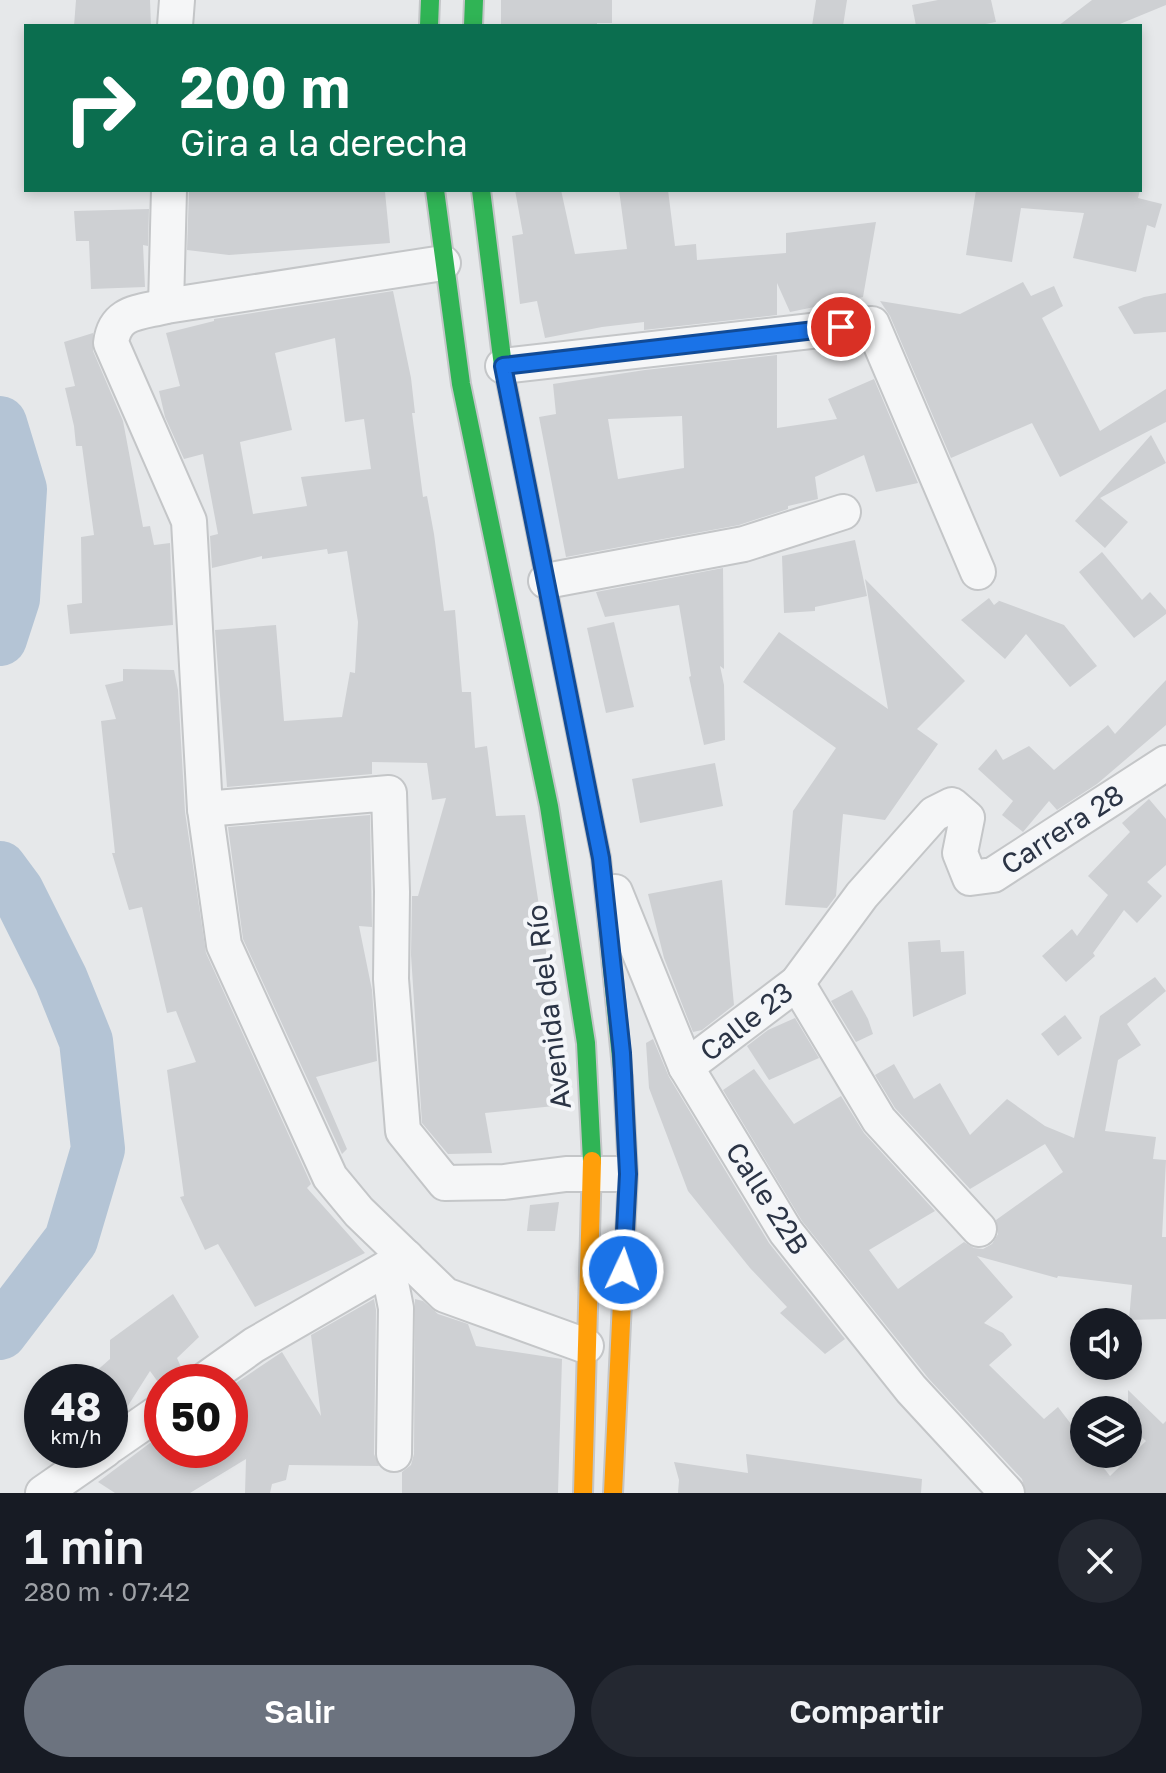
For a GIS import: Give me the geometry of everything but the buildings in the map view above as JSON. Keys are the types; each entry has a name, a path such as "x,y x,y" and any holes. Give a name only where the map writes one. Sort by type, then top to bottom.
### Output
{"main road":[{"path":"427,24 430,0"},
{"path":"473,24 474,0"},
{"name":"Avenida del Río","path":"435,192 461,384 533,603 560,757 601,858 622,1053 628,1174 613,1493"},
{"name":"Avenida del Río","path":"481,192 533,603 560,757 586,1043 593,1173 583,1493"}],"street":[{"path":"175,24 177,0"},
{"path":"166,306 169,192"},
{"path":"443,263 166,306 122,318 113,328 111,343 189,521 205,809 224,945 330,1177 397,1262 445,1295 586,1346"},
{"path":"503,366 872,324 978,572"},
{"path":"533,603 744,544 843,512"},
{"name":"Carrera 28","path":"862,895 934,814 952,805 967,818 960,853 970,878 993,875 1166,763"},
{"path":"205,809 389,793 391,979 403,1131 445,1183 504,1182 566,1174 628,1174"},
{"name":"Calle 22B","path":"601,858 686,1067 786,1232 911,1389 1007,1493"},
{"name":"Calle 23","path":"686,1067 797,983 862,895"},
{"path":"797,983 879,1120 979,1229"},
{"path":"227,1364 254,1345 397,1262"},
{"path":"394,1454 397,1262"},
{"path":"43,1493 79,1468"}],"waterway":[{"path":"0,423 20,489 13,599 0,639"},
{"path":"0,868 17,891 61,979 86,1041 98,1149 71,1240 0,1333"}],"traffic: fast":[{"path":"429,24 430,0"},
{"path":"473,24 474,0"},
{"path":"435,192 461,384 549,806 586,1043 592,1161"},
{"path":"481,192 503,366 601,858 623,1078"}],"traffic: slow":[{"path":"613,1493 628,1174 623,1078"},
{"path":"583,1493 592,1161"}],"route":[{"path":"623,1270 628,1174 622,1053 601,858 503,366 841,327"}]}
